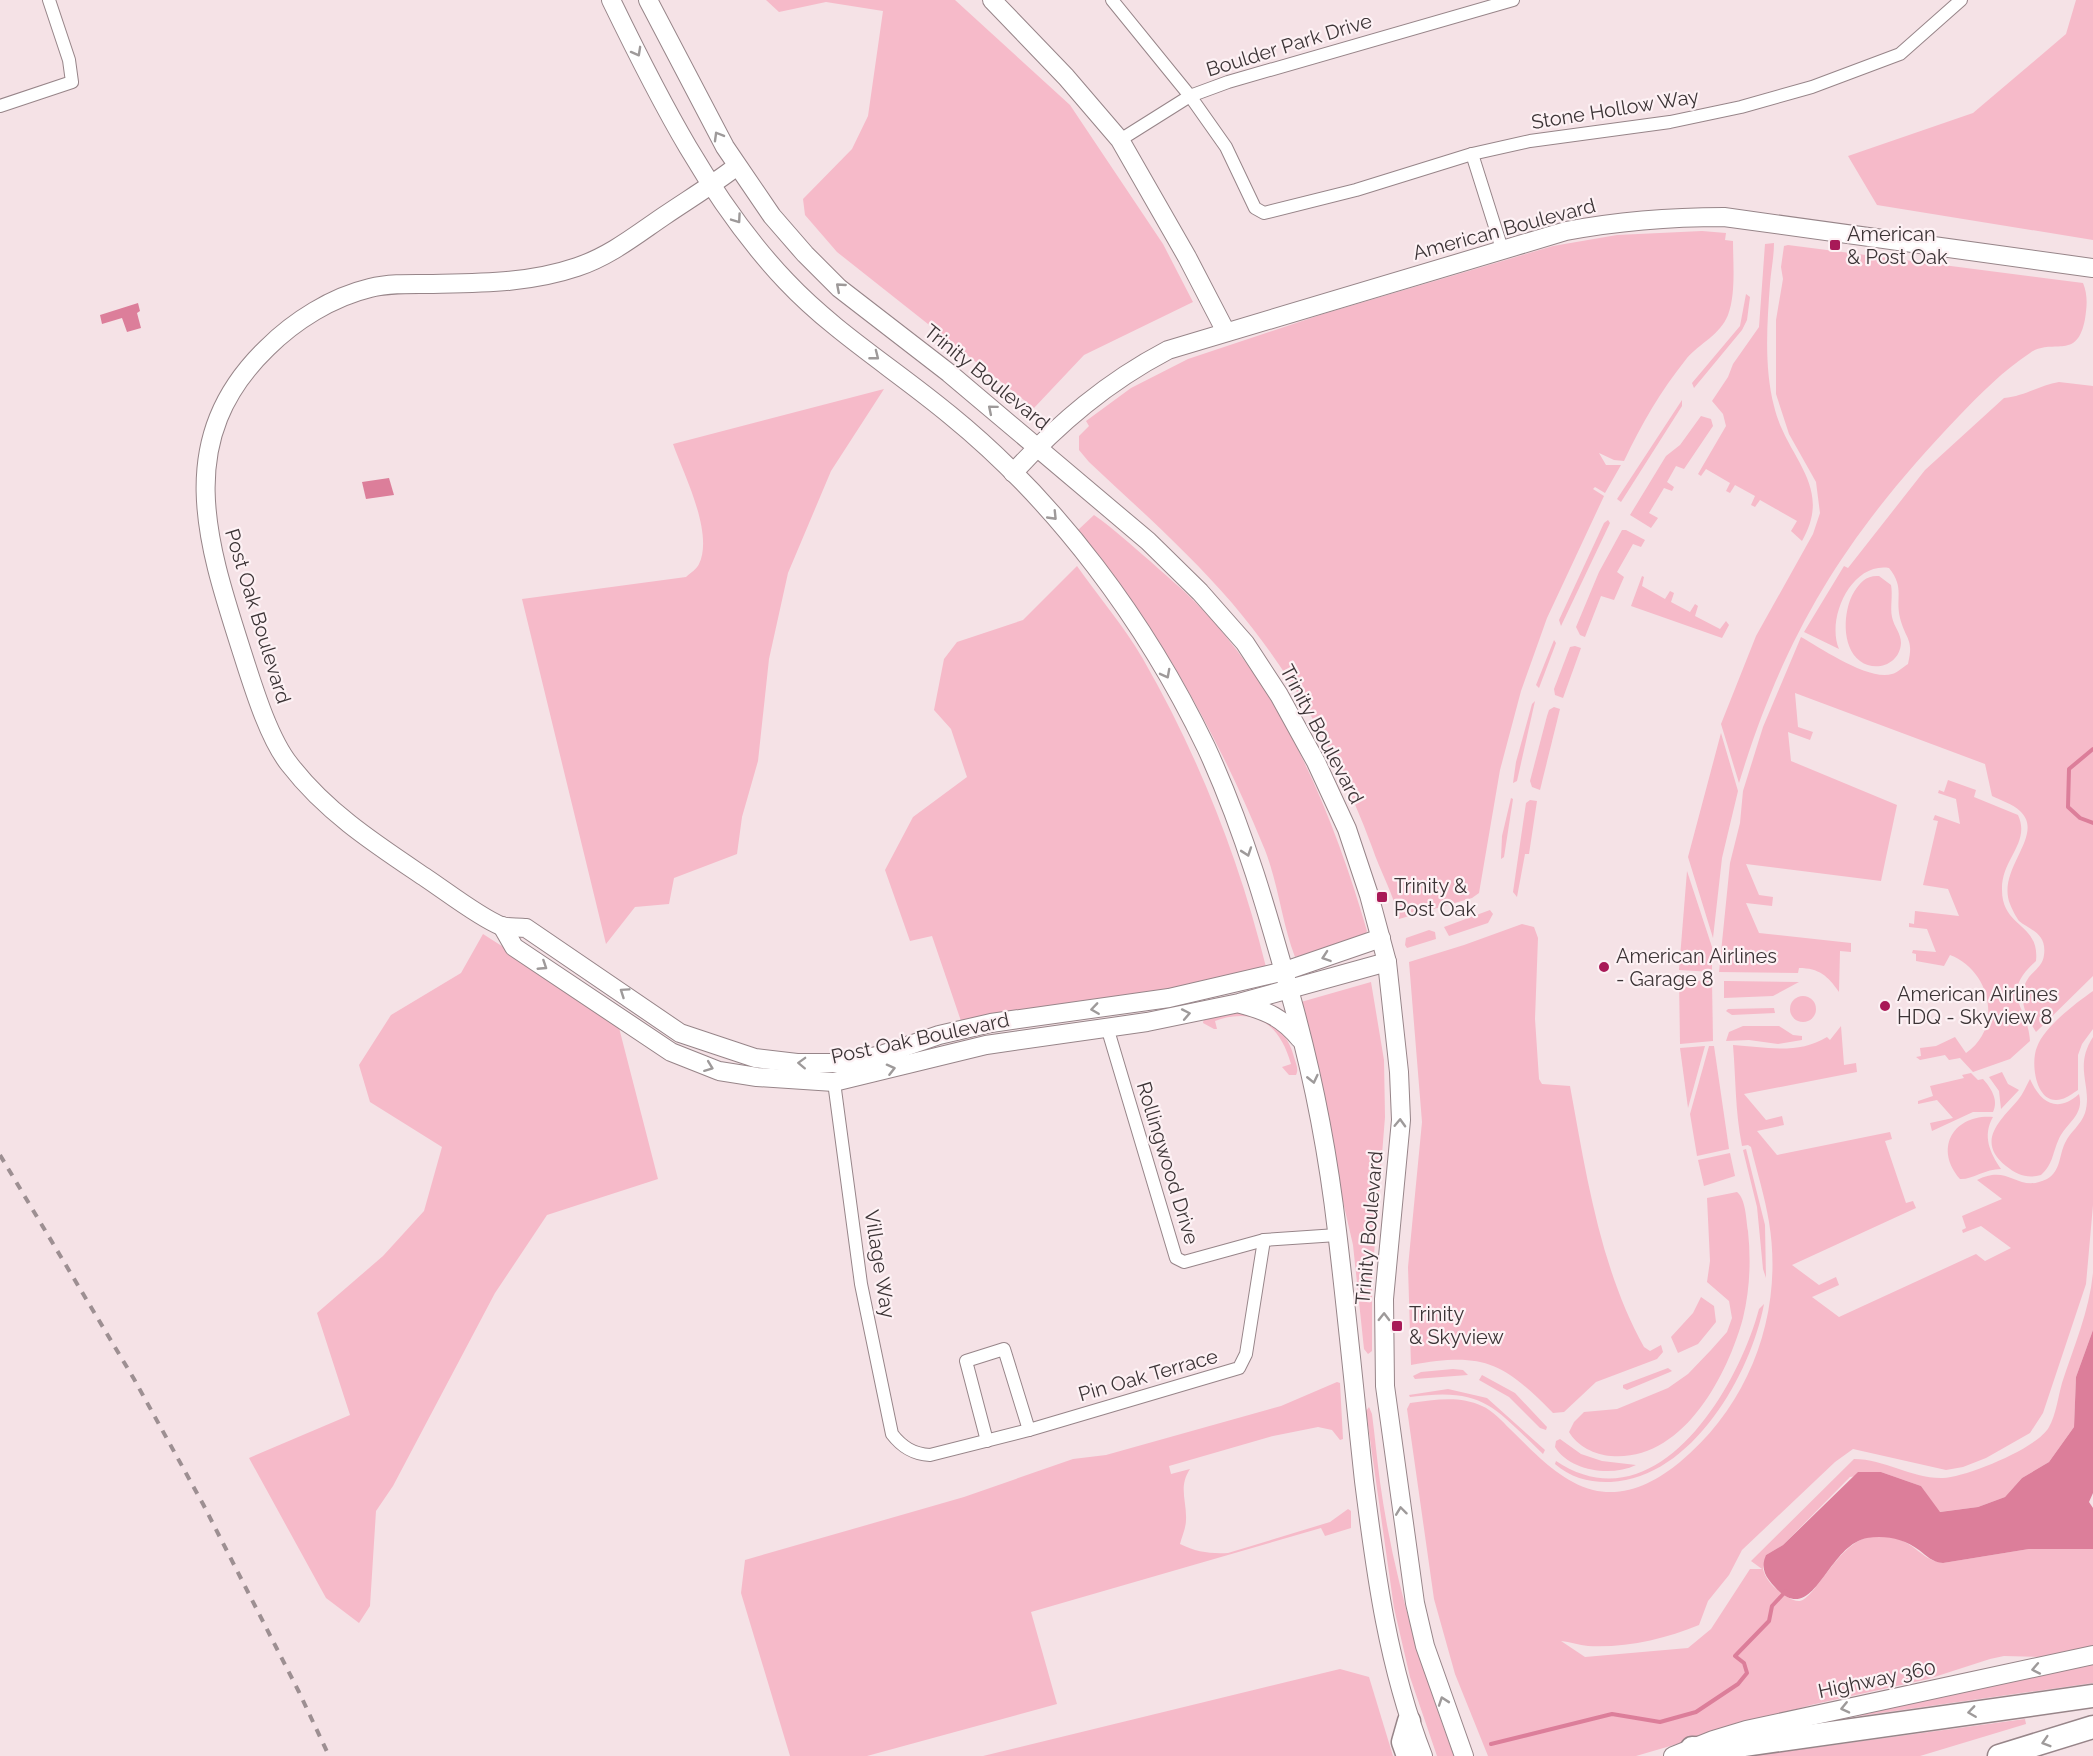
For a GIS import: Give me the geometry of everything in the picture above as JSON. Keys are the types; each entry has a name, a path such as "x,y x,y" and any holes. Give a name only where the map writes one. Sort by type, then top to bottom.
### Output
{"highway":[{"path":"1682,1752 2093,1696"},
{"path":"1408,1756 1403,1742 1409,1720"},
{"path":"2000,1756 2093,1727"}],"street":[{"path":"0,106 72,82 69,60 49,0"},
{"name":"Trinity Boulevard","path":"611,0 675,122 712,184 761,252 789,285 845,333 952,416 1013,473 1066,530 1156,654 1206,748 1258,884 1285,971 1323,1127 1377,1586 1391,1658 1409,1720 1423,1756"},
{"name":"Trinity Boulevard","path":"648,0 704,111 737,166 772,216 839,288 1037,447 1148,541 1200,592 1245,643 1279,695 1316,762 1347,829 1387,962 1399,1072 1401,1120 1384,1299 1386,1386 1414,1603 1425,1646 1464,1756"},
{"path":"992,0 1066,77 1120,140 1187,257 1226,332"},
{"path":"1112,0 1190,96"},
{"name":"Boulder Park Drive","path":"1120,140 1190,96 1228,82 1514,0"},
{"name":"Stone Hollow Way","path":"1190,96 1226,147 1255,208 1264,213 1472,154 1530,141 1670,122 1742,107 1812,87 1900,54 1962,0"},
{"path":"1472,154 1502,249"},
{"name":"Post Oak Boulevard","path":"737,166 610,252 577,268 538,278 498,283 388,285 358,291 324,306 292,326 250,364 217,419 204,496 209,542 216,570 260,705 288,763 329,808 369,839 502,926 514,947 671,1052 729,1072 757,1077 834,1082 986,1045 1147,1022 1239,1003 1290,991 1387,962"},
{"name":"American Boulevard","path":"1013,473 1037,447 1094,395 1137,366 1168,350 1566,231 1617,222 1666,217 1724,217 2093,268"},
{"name":"Post Oak Boulevard","path":"502,926 526,928 680,1032 756,1058 797,1063 843,1063 881,1055 939,1035 991,1023 1164,999 1285,971 1381,938"},
{"path":"1124,1005 1136,1008 1147,1022 1164,999"},
{"path":"1239,1003 1268,1012 1286,1023 1305,1046"},
{"name":"Rollingwood Drive","path":"1107,1027 1176,1258 1184,1262 1264,1240"},
{"path":"829,1063 834,1082"},
{"name":"Village Way","path":"834,1082 861,1284 892,1434 904,1448"},
{"path":"1264,1240 1337,1234"},
{"name":"Pin Oak Terrace","path":"904,1448 930,1455 1029,1430 1239,1368 1246,1354 1264,1240"},
{"path":"987,1441 966,1361 1004,1349 1029,1430"},
{"name":"Highway 360","path":"1682,1752 1746,1730 2093,1655"}],"shaded area":[{"path":"766,0 955,0 1070,105 1163,244 1193,302 1084,355 1034,408 837,252 805,215 803,199 852,149 868,116 883,11 826,2 779,12"},
{"path":"2076,0 2093,0 2093,240 1877,205 1848,156 1973,113 2066,34"},
{"path":"1702,231 1726,233 1725,240 1733,241 1734,269 1731,307 1720,328 1687,358 1668,383 1624,461 1614,460 1599,453 1606,465 1621,465 1605,493 1595,487 1593,489 1604,496 1547,618 1521,691 1500,770 1479,893 1472,898 1399,919 1345,782 1330,750 1295,689 1254,631 1215,584 1162,530 1089,462 1079,450 1079,436 1089,426 1086,421 1131,388 1188,359 1323,314 1553,246 1617,235"},
{"path":"1774,243 1767,330 1769,376 1774,406 1780,424 1805,472 1810,487 1813,504 1810,521 1802,541 1791,531 1797,521 1760,500 1755,507 1751,505 1755,496 1735,485 1730,493 1726,491 1730,483 1706,469 1701,476 1698,474 1726,426 1723,414 1712,401 1728,377 1733,364 1759,327 1765,244"},
{"path":"1784,246 2083,283 2086,310 2081,332 2076,340 2063,346 2047,347 2030,353 1975,399 1884,501 1853,542 1825,585 1800,630 1757,728 1739,783 1721,724 1756,636 1813,534 1820,513 1816,482 1789,434 1776,394 1776,320 1783,279 1781,267"},
{"path":"1746,294 1750,297 1747,320 1742,330 1694,388 1692,383 1740,326"},
{"path":"138,303 140,311 137,313 141,328 127,332 122,318 102,324 100,315"},
{"path":"2059,382 2093,386 2093,976 2036,1032 2023,1005 2023,991 2029,977 2042,962 2043,942 2037,933 2019,921 2010,904 2007,891 2009,878 2025,842 2027,831 2026,820 2020,811 1992,796 1985,764 1795,693 1798,727 1813,732 1810,740 1788,732 1791,761 1897,805 1881,881 1746,864 1759,895 1773,897 1772,906 1746,903 1759,933 1851,943 1851,952 1840,951 1839,992 1818,971 1806,968 1799,968 1798,973 1719,972 1730,863 1740,823 1743,791 1763,727 1801,637 1845,662 1870,673 1892,674 1908,664 1910,644 1900,618 1897,581 1889,568 1875,569 1863,574 1845,595 1836,623 1839,649 1804,632 1844,566 1848,568 1925,470 2004,398"},
{"path":"884,389 831,471 788,573 769,659 758,761 742,817 737,854 674,878 669,904 635,907 606,944 522,599 686,577 699,564 703,551 703,537 696,504 673,444"},
{"path":"1682,400 1682,406 1621,502 1617,499"},
{"path":"1701,416 1711,419 1713,426 1684,469 1676,466 1667,482 1674,487 1672,491 1664,488 1649,513 1658,518 1651,528 1630,515 1666,456 1680,445"},
{"path":"389,478 394,495 366,499 362,482"},
{"path":"1094,515 1192,598 1228,639 1280,715 1302,757 1338,843 1367,931 1363,938 1295,957 1267,857 1225,760 1182,679 1158,640 1133,602 1078,530"},
{"path":"1608,520 1610,523 1561,626 1559,620 1604,523"},
{"path":"1622,530 1645,540 1641,547 1633,544 1617,572 1624,577 1614,600 1601,596 1585,637 1580,635 1576,627 1599,572"},
{"path":"1077,566 1136,647 1182,732 1230,847 1266,967 1162,990 961,1021 932,936 910,941 885,870 913,817 967,777 951,729 934,710 944,659 957,642 1023,620"},
{"path":"1642,576 1644,577 1642,586 1665,599 1670,591 1674,593 1671,602 1690,612 1695,604 1698,606 1695,616 1720,629 1726,621 1729,625 1722,638 1631,606"},
{"path":"1879,576 1891,585 1892,617 1901,643 1900,650 1892,661 1873,666 1866,665 1854,655 1847,638 1846,618 1850,600 1859,585 1867,578"},
{"path":"1554,640 1556,643 1539,688 1536,685"},
{"path":"1570,647 1581,648 1563,698 1555,695 1554,689"},
{"path":"1535,701 1517,781 1513,783 1516,762 1532,704"},
{"path":"1554,707 1560,709 1540,790 1532,787 1530,781 1547,716 1549,710"},
{"path":"1721,733 1738,791 1722,858 1713,938 1688,857"},
{"path":"1948,780 1976,790 1974,797 2018,815 2021,834 2006,869 2002,890 2008,912 2027,932 2036,949 2036,961 2025,973 2017,992 2030,1041 2010,1059 1973,1072 1960,1058 1949,1060 1945,1055 1920,1060 1916,1057 1921,1056 1920,1048 1936,1046 1955,1037 1966,1053 1978,1042 1985,1029 1988,1015 1983,986 1964,962 1950,955 1944,966 1916,961 1916,954 1912,953 1913,950 1936,952 1927,929 1909,927 1909,923 1914,924 1915,911 1959,916 1948,889 1923,885 1938,821 1933,820 1935,815 1960,824 1956,799 1938,793 1939,790 1944,792"},
{"path":"1511,798 1513,799 1504,857 1501,859 1502,836"},
{"path":"1530,800 1537,801 1529,854 1525,854 1517,897 1513,892 1526,803"},
{"path":"1687,871 1712,947 1712,972 1679,970"},
{"path":"1490,910 1493,914 1488,923 1449,936 1444,927"},
{"path":"1522,924 1534,927 1538,938 1535,1019 1539,1079 1542,1084 1570,1086 1589,1186 1605,1253 1616,1285 1644,1347 1650,1351 1661,1345 1663,1352 1657,1359 1596,1382 1564,1412 1553,1413 1520,1382 1490,1365 1457,1360 1411,1365 1408,1267 1422,1122 1409,962"},
{"path":"1429,930 1435,932 1436,939 1407,948 1406,938"},
{"path":"483,934 617,1020 658,1179 547,1215 495,1293 393,1486 376,1511 370,1606 359,1623 326,1598 249,1458 350,1415 317,1313 383,1256 424,1211 442,1147 370,1102 359,1065 391,1015 461,973"},
{"path":"1679,980 1712,981 1713,1041 1680,1044"},
{"path":"1724,981 1799,982 1773,996 1724,998"},
{"path":"1371,982 1384,1060 1385,1117 1372,1280 1372,1351 1368,1354 1364,1349 1353,1245 1338,1180 1320,1073 1301,1002"},
{"path":"2093,991 2093,1029 2082,1044 2078,1055 2078,1090 2064,1098 2053,1100 2046,1096 2037,1082 2034,1063 2037,1047 2053,1024"},
{"path":"1803,996 1812,1000 1816,1009 1812,1018 1803,1022 1794,1018 1790,1009 1794,1000"},
{"path":"1774,1008 1775,1013 1732,1015 1726,1011 1728,1009"},
{"path":"1231,1011 1252,1014 1278,1029 1290,1046 1297,1066 1296,1075 1289,1075 1282,1067 1291,1064 1286,1050 1273,1029 1264,1022 1243,1016 1215,1021 1217,1029 1203,1023 1204,1018"},
{"path":"1743,1026 1779,1026 1793,1035 1802,1036 1802,1040 1778,1044 1749,1040 1726,1041 1729,1032"},
{"path":"1841,1026 1844,1065 1856,1063 1857,1072 1744,1094 1766,1120 1782,1116 1784,1125 1757,1131 1777,1155 1890,1132 1892,1139 1885,1141 1906,1203 1913,1201 1916,1208 1792,1265 1819,1285 1836,1277 1839,1285 1812,1297 1839,1317 1976,1254 1985,1261 2011,1248 1981,1226 1963,1233 1962,1230 1966,1228 1962,1216 2002,1199 1977,1180 1998,1175 2028,1183 2037,1183 2052,1176 2055,1172 2065,1143 2085,1113 2087,1094 2084,1058 2093,1037 2093,1205 2086,1284 2043,1413 2030,1433 1986,1458 1963,1467 1946,1470 1853,1449 1835,1462 1742,1550 1729,1575 1708,1601 1699,1625 1631,1644 1588,1646 1561,1641 1585,1657 1688,1648 1711,1629 1750,1569 1762,1569 1751,1561 1854,1459 1877,1462 1920,1475 1943,1478 1984,1467 2031,1444 2049,1427 2053,1417 2085,1315 2093,1273 2093,1330 2076,1377 2074,1427 2049,1462 2022,1478 2005,1497 1978,1507 1939,1512 1921,1486 1881,1472 1850,1477 1783,1545 1766,1555 1763,1569 1767,1579 1776,1589 1800,1601 1813,1591 1846,1550 1866,1538 1893,1537 1926,1557 1943,1563 2029,1549 2093,1549 2093,1648 2042,1657 2004,1656 1990,1659 1928,1679 1811,1705 1636,1756 1488,1756 1455,1674 1434,1599 1407,1409 1410,1403 1446,1399 1464,1400 1482,1406 1497,1416 1558,1473 1593,1490 1617,1492 1640,1487 1661,1476 1680,1462 1705,1439 1726,1413 1743,1385 1766,1323 1771,1290 1772,1256 1769,1222 1751,1147 1742,1146 1733,1045 1769,1048 1805,1046 1827,1037 1830,1040"},
{"path":"1705,1046 1688,1108 1680,1048"},
{"path":"1709,1046 1714,1046 1729,1149 1697,1156 1690,1114"},
{"path":"2002,1072 2008,1084 2019,1090 2001,1109 1999,1091 1989,1077"},
{"path":"1971,1073 1978,1080 1983,1079 1991,1090 1995,1099 1993,1112 1973,1112 1932,1131 1930,1123 1953,1118 1937,1100 1918,1104 1918,1101 1933,1096 1930,1086 1964,1078 1962,1075"},
{"path":"2030,1079 2039,1095 2051,1103 2064,1103 2079,1094 2080,1102 2077,1114 2061,1135 2048,1167 2041,1175 2032,1177 2014,1172 1997,1157 1992,1148 1994,1131 2020,1098"},
{"path":"1993,1117 1988,1138 1994,1157 2001,1169 1960,1179 1948,1156 1948,1145 1952,1135 1958,1127 1968,1121"},
{"path":"1746,1149 1765,1225 1766,1278 1763,1269 1757,1207 1743,1150"},
{"path":"1730,1153 1735,1176 1704,1186 1698,1160"},
{"path":"1737,1192 1744,1205 1748,1231 1750,1264 1747,1296 1736,1341 1713,1389 1680,1431 1659,1445 1636,1454 1611,1456 1587,1449 1569,1432 1574,1422 1584,1412 1617,1409 1668,1388 1688,1374 1727,1332 1732,1318 1729,1301 1707,1282 1710,1261 1707,1198"},
{"path":"1701,1297 1714,1306 1716,1322 1698,1344 1678,1353 1671,1337 1693,1313"},
{"path":"1764,1304 1746,1361 1731,1390 1713,1418 1692,1442 1667,1462 1640,1476 1611,1482 1582,1479 1555,1464 1556,1461 1592,1477 1626,1477 1658,1464 1686,1440 1711,1411 1732,1377 1748,1342 1759,1309"},
{"path":"2093,1330 2093,1493 2089,1502 2093,1508 2093,1549 2029,1549 1943,1563 1933,1560 1913,1546 1901,1541 1874,1537 1852,1544 1808,1594 1797,1599 1784,1595 1769,1580 1764,1568 1766,1555 1783,1545 1858,1472 1881,1472 1921,1486 1940,1512 1978,1507 2005,1497 2022,1478 2049,1462 2074,1427 2076,1377"},
{"path":"1668,1368 1672,1371 1627,1390 1623,1388 1623,1385"},
{"path":"1463,1370 1468,1375 1415,1379 1413,1376 1421,1372"},
{"path":"1482,1375 1515,1393 1547,1427 1546,1430 1540,1428 1509,1397 1479,1380"},
{"path":"1337,1382 1340,1383 1343,1439 1340,1440 1332,1430 1318,1427 1273,1436 1169,1466 1171,1474 1190,1469 1184,1482 1186,1523 1180,1544 1192,1549 1210,1553 1228,1553 1330,1522 1348,1509 1351,1511 1351,1528 1325,1536 1321,1528 1031,1612 1057,1704 867,1756 790,1756 741,1593 745,1560 964,1497 1073,1459 1106,1455 1281,1406"},
{"path":"1448,1389 1487,1398 1545,1450 1543,1454 1511,1423 1485,1404 1455,1395 1410,1397 1409,1395"},
{"path":"1369,1407 1372,1414 1380,1482 1392,1552 1400,1587 1430,1689 1454,1756 1437,1756 1410,1677 1394,1608 1366,1411"},
{"path":"1560,1439 1581,1454 1602,1461 1636,1465 1615,1471 1592,1470 1570,1462 1562,1455 1555,1447 1556,1441"},
{"path":"2093,1662 2093,1683 1860,1716 1858,1712"},
{"path":"1340,1669 1369,1677 1393,1756 983,1756"},
{"path":"2025,1719 2026,1724 1920,1756 1752,1756"}],"waterway":[{"path":"2093,749 2069,769 2068,807 2080,818 2093,823"},
{"path":"1491,1744 1612,1714 1660,1722 1696,1712 1738,1684 1747,1673 1744,1663 1735,1656 1769,1621 1772,1606 1786,1591"}],"railway":[{"path":"0,1155 134,1379 203,1504 329,1756"}],"place":[{"name":"American & Post Oak","path":"1835,245"},
{"name":"Trinity & Post Oak","path":"1382,897"},
{"name":"American Airlines - Garage 8","path":"1604,967"},
{"name":"American Airlines HDQ - Skyview 8","path":"1885,1006"},
{"name":"Trinity & Skyview","path":"1397,1326"}]}
